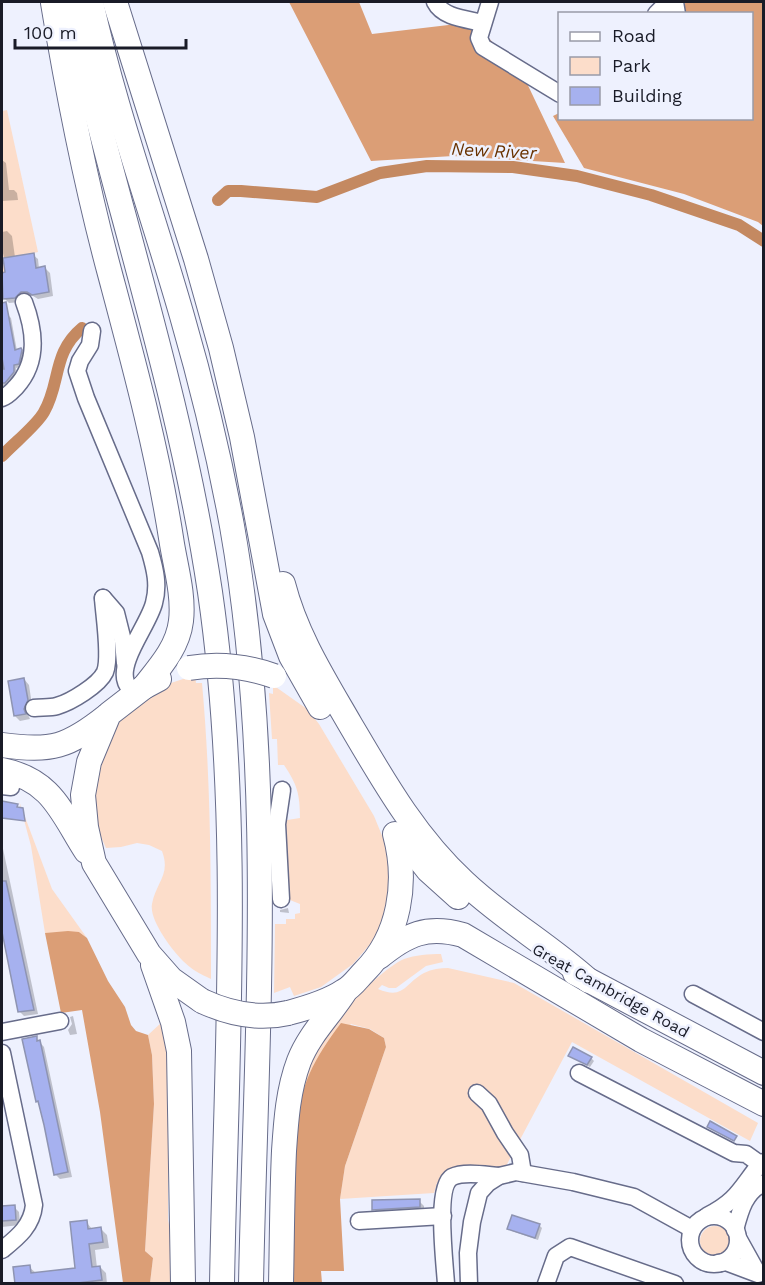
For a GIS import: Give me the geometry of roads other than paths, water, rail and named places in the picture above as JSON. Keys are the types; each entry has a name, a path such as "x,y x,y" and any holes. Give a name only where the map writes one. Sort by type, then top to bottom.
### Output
{"highway":[{"path":"2,745 33,748 64,744 78,737 139,690 164,661 177,636 182,620 168,516 154,443 91,197 53,2"},
{"path":"69,2 91,97 178,427 198,523 215,637 224,733 229,874 222,1284"},
{"path":"91,2 116,96 195,361 220,467 237,561 250,656 268,824 259,912 251,1284"},
{"path":"115,2 205,289 221,348 242,437 275,614 291,656 390,821 401,860 400,892 393,925 378,958 345,991 309,1040 292,1080 284,1157 281,1284"},
{"path":"242,437 261,492 279,572 298,626 320,671 397,804 420,836 462,881 504,916 565,959 589,981"},
{"path":"139,690 189,668 234,666 274,676 321,707"},
{"path":"94,863 86,827 83,795 88,762 109,714"},
{"path":"5,781 31,779 47,791 149,954 171,980 202,1000 231,1012 268,1016 288,1013 345,991"},
{"name":"Great Cambridge Road","path":"390,821 428,870 457,897 558,964 764,1073"},
{"name":"Great Cambridge Road","path":"378,958 401,940 419,932 438,931 464,935 621,1029 764,1104"},
{"path":"149,954 173,1022 179,1051 183,1284"}],"street":[{"path":"435,2 438,7 452,16 483,23"},
{"path":"490,2 479,38 483,47 558,93"},
{"path":"2,398 8,396 23,379 31,363 34,340 32,322 24,302"},
{"path":"92,331 92,340 77,371 150,552 157,584 151,613 130,655 126,670"},
{"path":"34,708 57,706 80,695 97,683 105,671 107,655 103,598 116,614 123,641 126,682 139,690"},
{"path":"281,899 268,824 282,790"},
{"path":"693,994 764,1032"},
{"path":"2,1032 60,1021"},
{"path":"2,1053 34,1204 33,1216 25,1230 2,1250"},
{"path":"579,1073 734,1153 746,1154 762,1163 729,1204 700,1220 692,1229 690,1244 697,1257 704,1261 726,1262 761,1276"},
{"path":"477,1093 489,1104 520,1155 523,1173"},
{"path":"446,1284 444,1192 451,1178 459,1175 499,1176 516,1172 573,1182 634,1197 692,1229"},
{"path":"470,1284 468,1253 479,1193 499,1176"},
{"path":"718,1263 733,1254 737,1247 736,1234 747,1197 754,1188 764,1183"},
{"path":"359,1221 443,1216"},
{"path":"706,1217 723,1218 736,1234 761,1276"},
{"path":"546,1284 556,1256 570,1247 675,1284"},
{"path":"468,1253 482,1284"}],"waterway":[{"name":"New River","path":"218,200 228,191 317,197 380,173 427,166 513,167 577,176 651,195 739,225 764,241"},
{"name":"New River","path":"2,456 41,417 53,390 61,358 72,338 82,328"}]}
